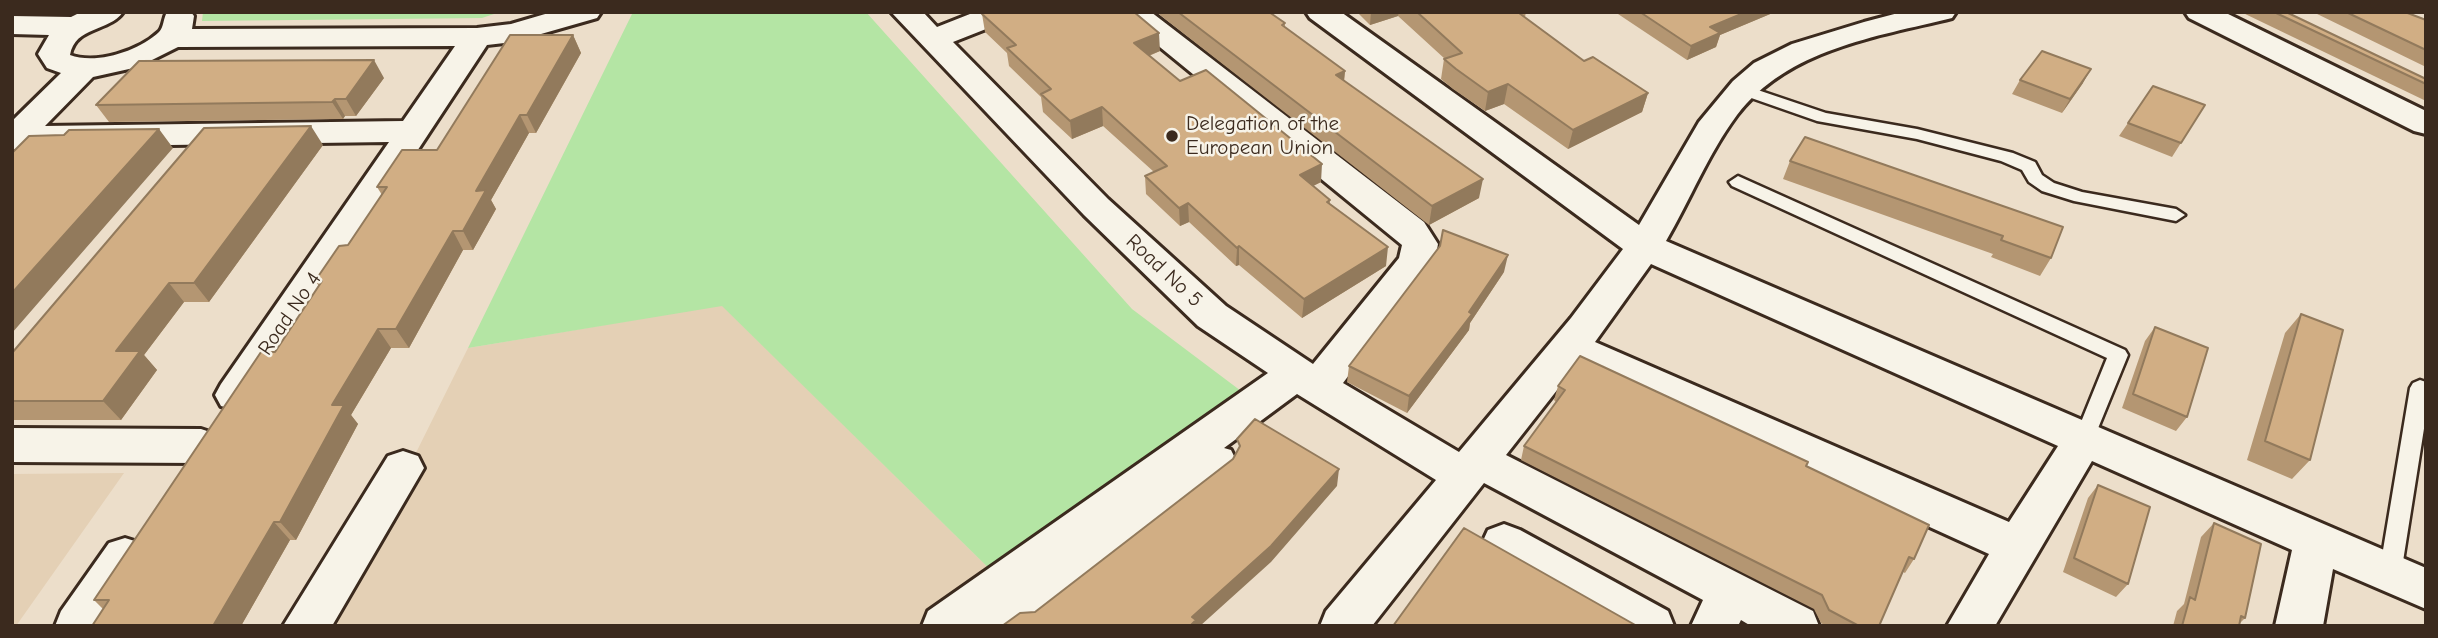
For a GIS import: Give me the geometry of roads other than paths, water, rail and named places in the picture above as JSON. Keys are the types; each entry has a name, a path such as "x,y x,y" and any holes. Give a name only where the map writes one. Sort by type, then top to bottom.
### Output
{"street":[{"path":"12,37 69,31 108,12"},
{"path":"69,31 55,46 54,54 58,61 84,68 140,56 173,25 477,37 513,33 586,12"},
{"name":"Road No 5","path":"906,12 1096,207 1212,316 1307,380 1723,609 1797,626"},
{"path":"933,40 1003,12"},
{"path":"946,626 1249,407 1307,380 1417,261 1420,244 1411,231 1132,12"},
{"path":"1321,12 1644,246 2085,437 2408,581"},
{"path":"1343,626 1570,347 1644,246 1711,128 1743,90 1766,69 1824,44 1941,12"},
{"path":"2200,12 2426,124"},
{"path":"12,25 69,31"},
{"name":"Road No 4","path":"178,480 477,37"},
{"path":"14,138 84,68"},
{"path":"14,138 414,131"},
{"path":"180,165 206,134"},
{"path":"1570,347 2017,546"},
{"path":"1000,626 1269,420 1249,407"},
{"path":"1970,626 2085,437"},
{"path":"12,445 201,446"},
{"path":"306,626 403,468"},
{"path":"78,626 147,524"},
{"path":"2299,626 2316,542"},
{"path":"1504,543 1651,626"}],"lane":[{"path":"1743,90 1822,117 1917,134 2007,157 2029,166 2035,178 2048,187 2080,197 2176,215"},
{"path":"1738,182 2118,355 2085,437"},
{"path":"2408,581 2420,388"}],"place":[{"name":"Delegation of the European Union","path":"1172,136"}]}
